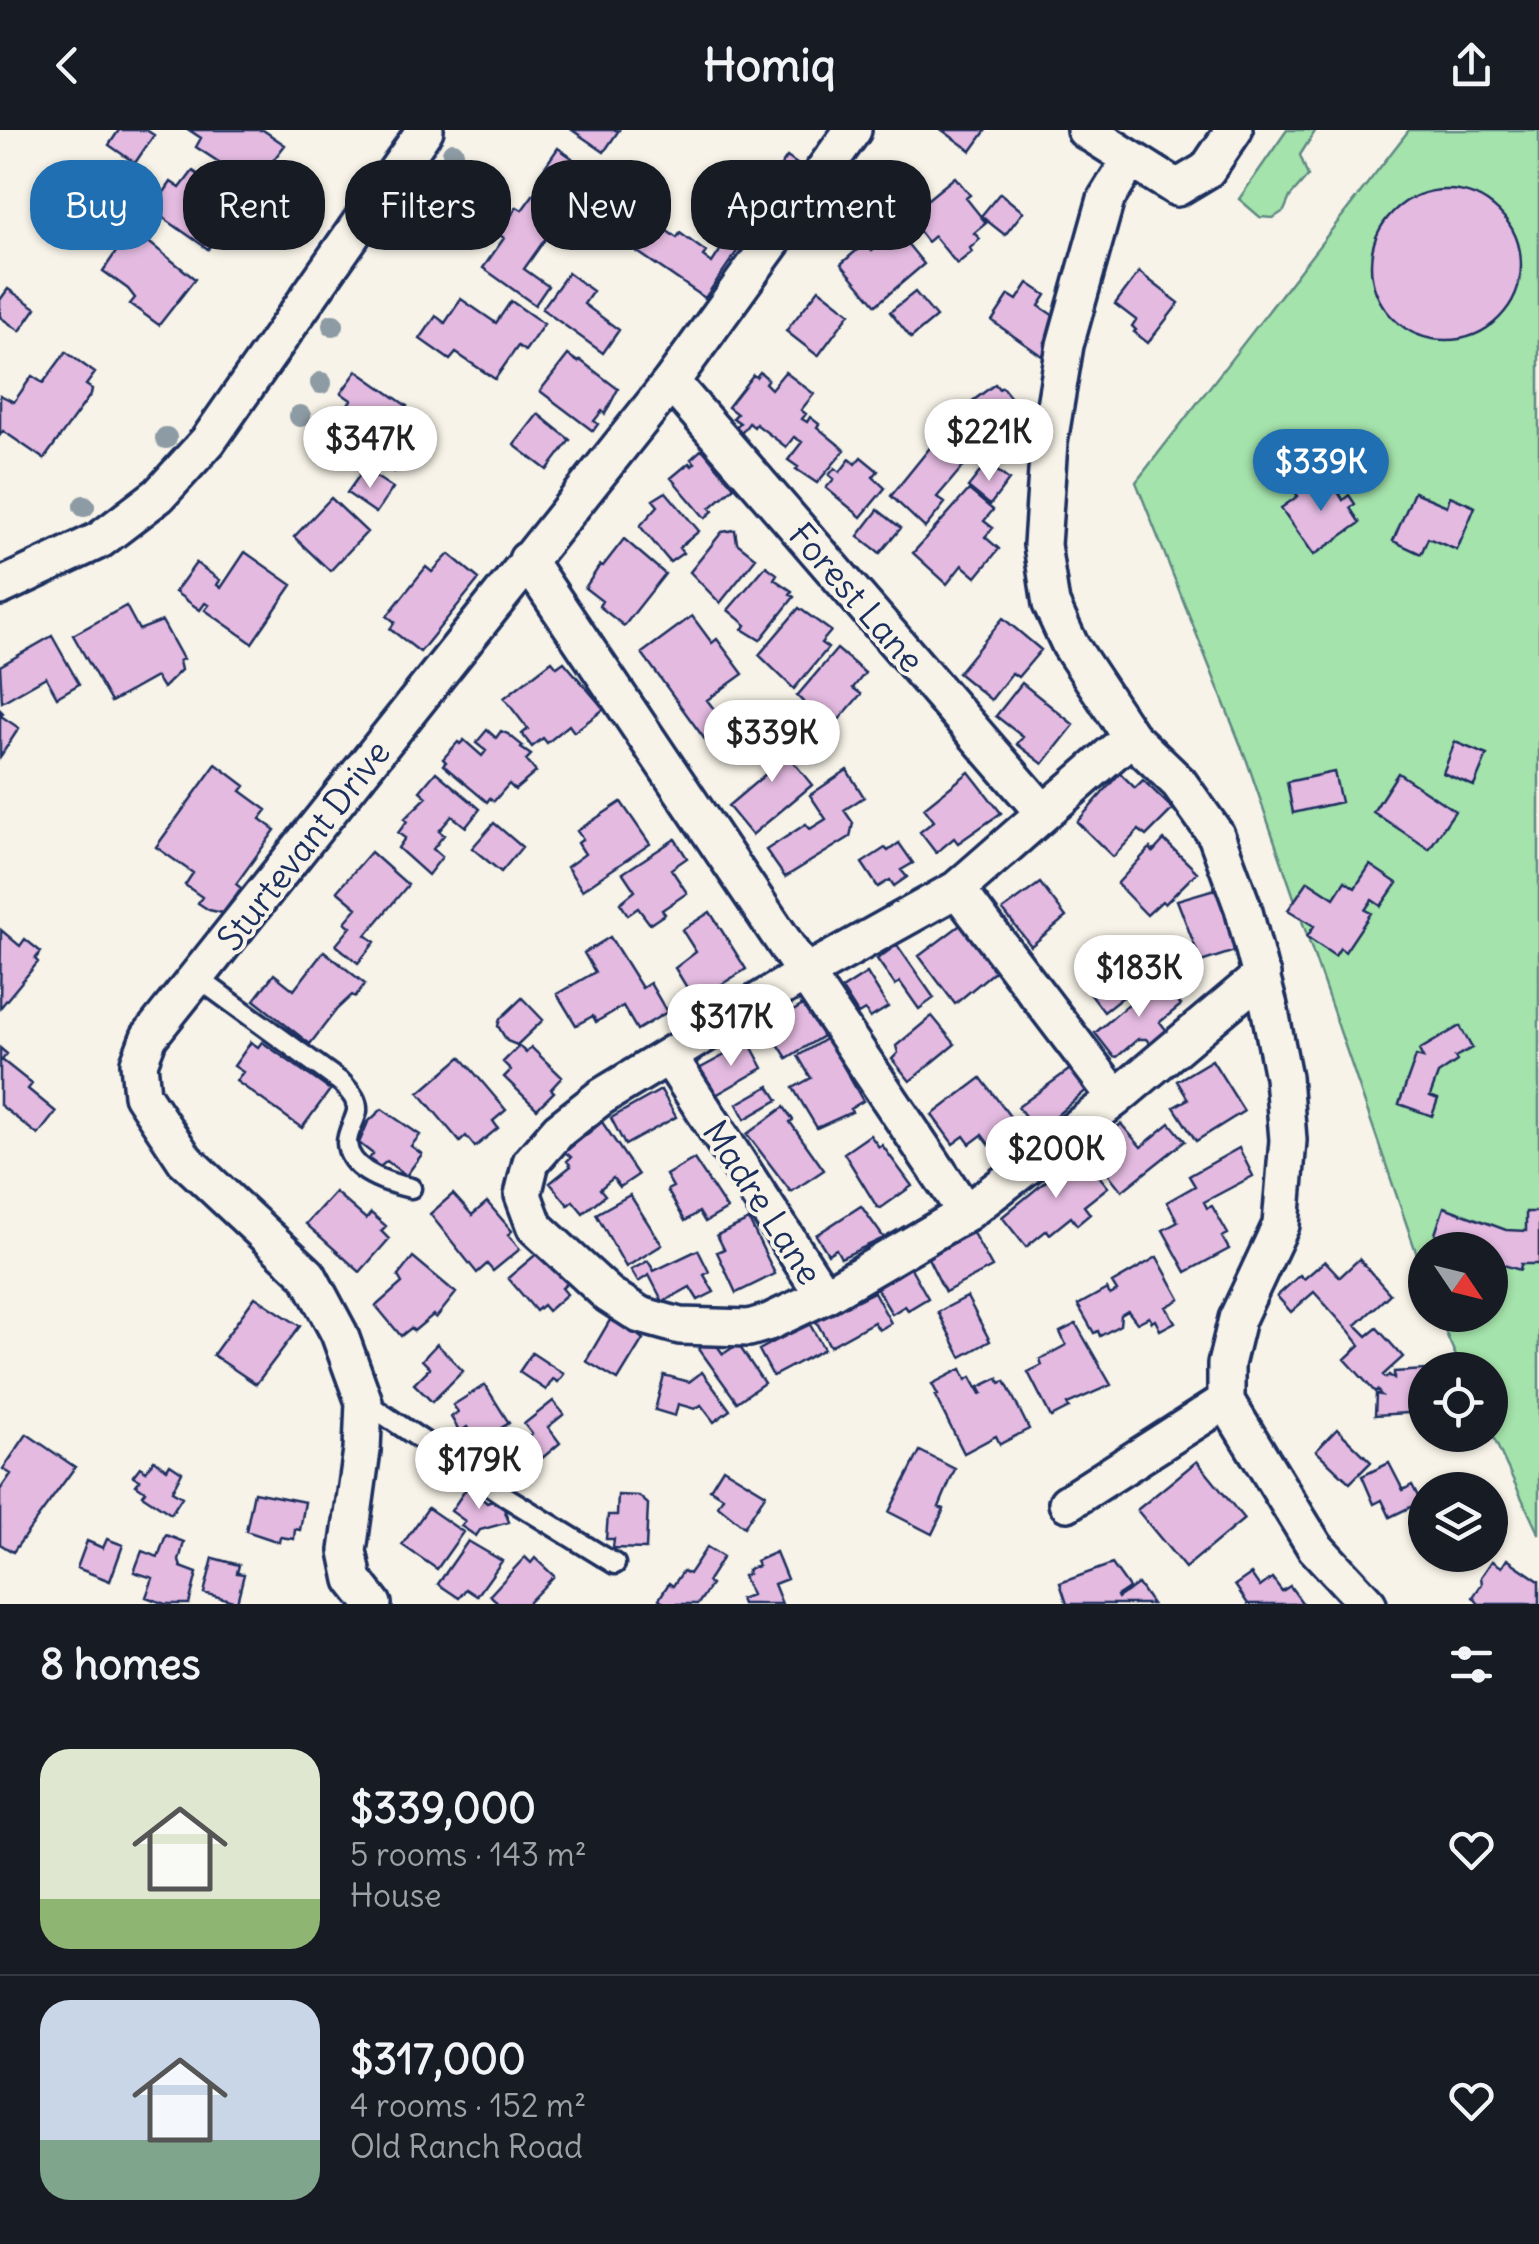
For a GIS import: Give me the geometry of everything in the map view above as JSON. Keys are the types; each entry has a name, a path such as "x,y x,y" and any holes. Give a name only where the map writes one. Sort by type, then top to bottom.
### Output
{"street":[{"path":"0,587 100,540 159,495 208,441 425,130"},
{"name":"Sturtevant Drive","path":"373,1604 354,1580 348,1552 362,1450 364,1402 339,1333 308,1275 185,1160 142,1096 139,1064 149,1037 671,382 853,130"},
{"path":"1085,130 1177,188 1206,170 1234,130"},
{"path":"1130,160 1106,199 1065,345 1050,442 1042,545 1052,604 1064,631 1131,737 1179,783 1216,834 1243,908 1262,975 1283,1077 1288,1140 1282,1225 1237,1320 1226,1364 1226,1400 1315,1547 1368,1604"},
{"name":"Forest Lane","path":"671,382 1043,812"},
{"path":"527,560 966,1213"},
{"path":"1131,737 957,889 804,974 601,1097 558,1130 531,1162 523,1194 535,1226 609,1295 640,1316 680,1326 750,1328 824,1296 966,1213 1116,1098 1262,975"},
{"path":"957,889 1116,1098"},
{"name":"Madre Lane","path":"670,1058 824,1296"},
{"path":"1067,1503 1226,1400"}],"lane":[{"path":"198,978 342,1083 354,1096 357,1110 347,1144 352,1157 363,1170 411,1188"},
{"path":"364,1402 616,1564"}],"green space":[{"path":"1287,130 1316,130 1300,155 1308,176 1284,211 1273,218 1260,217 1239,199"},
{"path":"1409,130 1539,130 1539,1535 1500,1452 1508,1452 1508,1352 1454,1352 1445,1332 1508,1332 1508,1232 1409,1232 1247,761 1136,482"}],"building":[{"path":"119,130 146,130 154,135 137,160 131,160 109,145"},
{"path":"189,130 263,130 285,145 273,160 216,160 196,147 201,138"},
{"path":"572,130 619,130 604,152"},
{"path":"942,130 986,130 971,151"},
{"path":"558,148 572,158 570,160 550,160"},
{"path":"955,177 986,223 974,233 980,239 970,248 972,252 957,264 934,236 931,239 931,196"},
{"path":"171,182 180,188 183,184 183,232 163,218 163,194"},
{"path":"1446,190 1475,196 1499,212 1515,236 1521,265 1515,294 1499,318 1475,334 1446,340 1417,334 1393,318 1377,294 1371,265 1377,236 1393,212 1417,196"},
{"path":"1000,193 1023,212 1005,235 981,216"},
{"path":"531,198 531,250 537,250 524,269 548,286 535,305 483,268 496,250 511,250 511,216 517,207 522,210"},
{"path":"680,233 691,241 691,250 703,250 703,256 712,263 720,250 738,250 705,298 635,250 671,250 671,234 677,238"},
{"path":"117,250 159,250 195,279 159,325 130,304 135,298 128,289 103,271"},
{"path":"857,250 913,250 924,264 876,305 841,264"},
{"path":"1139,272 1179,303 1148,343 1134,332 1136,320 1115,304"},
{"path":"568,273 593,291 584,304 619,330 603,353 542,309"},
{"path":"1028,283 1046,295 1039,306 1060,320 1045,342 1050,345 1042,356 992,321 1009,295 1017,300"},
{"path":"8,289 36,308 20,331 0,317 0,300"},
{"path":"819,289 850,313 818,356 786,331"},
{"path":"915,292 936,317 911,338 890,312"},
{"path":"461,299 496,323 511,301 544,324 525,351 518,346 495,379 456,353 450,360 420,339 436,316 445,323"},
{"path":"66,352 95,373 86,385 92,389 91,394 44,459 3,431 0,435 0,395 14,402 32,376 43,383"},
{"path":"568,355 618,389 605,414 602,411 594,421 598,424 593,431 540,391"},
{"path":"357,371 407,406 402,413 425,428 394,472 355,444 350,452 331,439 347,416 342,413 351,400 341,393"},
{"path":"760,372 771,389 785,372 814,394 801,410 806,414 802,419 807,422 810,417 845,450 817,483 788,460 802,442 794,437 786,447 756,424 754,427 749,423 740,435 734,430 740,423 728,407 753,375 756,377"},
{"path":"995,384 1023,413 1018,417 1023,423 1003,439 999,435 994,439 969,408"},
{"path":"538,414 570,440 547,470 514,445"},
{"path":"937,439 966,463 937,497 945,503 925,528 891,496"},
{"path":"702,449 734,487 710,508 713,511 705,518 671,478 689,463 692,466 695,463 691,459"},
{"path":"861,457 878,471 873,477 885,488 861,517 826,488 834,479 829,475 835,468 840,472 850,459 855,464"},
{"path":"987,463 1009,480 990,505 968,487"},
{"path":"364,469 393,488 376,513 347,493"},
{"path":"1327,475 1342,490 1338,492 1343,500 1349,495 1355,504 1350,508 1360,523 1314,555 1281,508 1298,496 1293,490 1306,482 1309,487"},
{"path":"969,490 993,510 984,521 993,528 985,537 999,549 976,577 962,565 947,584 913,553"},
{"path":"666,492 699,531 679,548 683,553 670,562 640,526 658,506 653,500"},
{"path":"1414,492 1447,506 1450,496 1475,507 1457,550 1428,538 1421,554 1393,541"},
{"path":"331,498 367,532 330,571 294,537"},
{"path":"878,510 901,528 880,553 858,536"},
{"path":"735,530 737,543 756,558 720,603 690,572 722,532"},
{"path":"624,539 665,574 624,626 599,606 602,601 585,588"},
{"path":"245,552 292,585 252,643 205,610 209,605 205,603 200,610 175,592 196,563 220,580 217,585 221,588"},
{"path":"449,554 479,579 420,652 390,629 395,622 387,616 426,567 432,572"},
{"path":"766,566 794,597 760,640 742,629 746,625 728,610"},
{"path":"126,606 139,630 162,621 183,659 179,661 181,670 163,688 156,677 111,702 73,635"},
{"path":"799,608 831,631 821,643 828,648 794,689 759,655"},
{"path":"692,616 712,643 717,639 743,674 707,700 717,713 725,706 751,741 735,756 731,750 719,759 642,653"},
{"path":"1003,618 1041,650 1018,677 1012,673 991,700 958,673"},
{"path":"52,636 79,684 57,697 46,677 2,702 0,666"},
{"path":"837,649 865,673 853,688 861,694 831,729 797,696"},
{"path":"552,661 557,667 564,662 604,709 574,732 569,725 547,743 543,738 532,747 522,734 528,729 504,698"},
{"path":"1022,683 1074,725 1043,764 1017,744 1023,737 996,716"},
{"path":"0,710 1,716 19,728 0,757"},
{"path":"781,728 799,750 790,758 812,785 752,835 728,806 774,767 757,747"},
{"path":"487,730 496,738 501,731 508,734 523,746 531,755 526,760 536,772 515,790 509,784 494,801 490,798 487,802 443,765 443,759 464,740 482,756 486,751 476,743"},
{"path":"1455,742 1487,755 1474,786 1443,773"},
{"path":"216,764 245,786 241,791 267,810 260,819 275,830 236,884 241,888 223,913 198,903 202,897 185,885 193,873 156,847"},
{"path":"847,770 864,797 844,810 853,823 850,837 785,877 766,850 806,824 810,829 826,819 810,795"},
{"path":"436,772 480,809 466,827 452,816 439,831 444,835 433,849 442,857 428,875 398,848 405,838 398,833 407,821 404,819 427,797 420,791"},
{"path":"969,772 1001,813 958,843 954,838 936,853 920,832 934,821 924,808"},
{"path":"1334,772 1341,802 1293,813 1287,782"},
{"path":"1120,773 1135,788 1143,780 1173,809 1146,836 1139,830 1113,857 1077,822"},
{"path":"1398,773 1455,811 1429,849 1373,812"},
{"path":"621,802 650,844 582,890 567,867 585,854 578,843 583,839 577,831"},
{"path":"494,823 522,847 501,872 472,848"},
{"path":"675,839 687,858 671,869 687,893 662,910 665,914 650,924 638,908 628,915 620,903 635,891 623,873"},
{"path":"1164,840 1197,872 1165,904 1162,901 1147,915 1117,884 1150,848 1153,852"},
{"path":"899,843 913,863 901,870 907,877 894,886 890,880 878,887 862,863"},
{"path":"371,852 408,885 366,935 375,942 358,963 336,945 351,927 345,922 357,908 337,891"},
{"path":"1370,865 1397,883 1381,906 1372,900 1365,910 1371,913 1345,952 1340,948 1335,956 1307,937 1314,926 1288,910 1308,881 1334,898 1345,881 1355,888"},
{"path":"1040,883 1066,917 1031,946 1003,910"},
{"path":"1218,888 1238,950 1201,962 1177,900"},
{"path":"710,912 746,969 695,1001 675,968 696,952 682,930"},
{"path":"975,914 1009,959 955,1004 919,956"},
{"path":"1,930 20,946 25,939 41,952 35,959 38,962 0,1008"},
{"path":"610,937 642,988 650,983 667,1012 637,1030 623,1006 596,1022 593,1016 576,1025 557,994 595,972 584,953"},
{"path":"1134,942 1156,971 1104,1012 1085,987 1084,977"},
{"path":"897,945 934,998 919,1009 877,959"},
{"path":"324,951 365,984 355,997 352,995 337,1009 310,1044 254,1000 274,974 294,990"},
{"path":"867,973 888,1007 870,1018 865,1010 858,1014 842,989"},
{"path":"1158,979 1181,1005 1160,1022 1167,1031 1151,1045 1146,1039 1138,1039 1117,1057 1113,1056 1095,1033"},
{"path":"522,998 543,1020 517,1045 507,1041 498,1026 500,1019"},
{"path":"803,1005 823,1036 787,1058 767,1027"},
{"path":"932,1016 955,1044 910,1081 892,1059 898,1053 896,1046"},
{"path":"1460,1026 1472,1048 1455,1057 1457,1061 1438,1074 1430,1096 1438,1099 1432,1116 1399,1104 1416,1056 1423,1058 1419,1050"},
{"path":"827,1038 863,1101 850,1109 852,1112 817,1128 793,1088 811,1078 798,1056"},
{"path":"251,1042 258,1047 262,1042 330,1090 302,1128 236,1081 243,1072 234,1066"},
{"path":"749,1042 763,1068 714,1096 699,1069"},
{"path":"519,1046 526,1053 531,1047 562,1077 537,1109 504,1077 511,1070 503,1062"},
{"path":"0,1048 7,1054 2,1060 32,1084 28,1089 56,1112 38,1135 0,1105"},
{"path":"461,1057 506,1110 493,1121 498,1128 475,1147 466,1136 460,1142 419,1093"},
{"path":"1212,1060 1244,1111 1196,1141 1174,1107 1188,1099 1177,1081"},
{"path":"1073,1067 1089,1088 1037,1132 1018,1107"},
{"path":"981,1078 1024,1135 997,1155 982,1135 970,1144 964,1136 953,1144 932,1115"},
{"path":"769,1086 778,1100 745,1119 737,1104"},
{"path":"661,1090 676,1117 625,1145 611,1118"},
{"path":"784,1107 824,1170 791,1192 747,1134"},
{"path":"382,1109 420,1135 411,1146 422,1154 406,1176 387,1161 380,1167 369,1159 373,1154 359,1143 368,1122"},
{"path":"602,1122 638,1175 620,1187 613,1178 600,1189 605,1195 583,1213 573,1201 568,1205 550,1183 571,1166 567,1161 571,1157 565,1152"},
{"path":"1170,1123 1185,1141 1122,1191 1089,1150 1121,1124 1141,1147"},
{"path":"870,1135 912,1186 881,1208 844,1153"},
{"path":"1239,1148 1253,1176 1204,1202 1207,1208 1212,1206 1228,1234 1222,1237 1229,1249 1186,1272 1163,1230 1178,1222 1167,1202 1195,1186 1189,1176"},
{"path":"1080,1153 1108,1187 1084,1206 1090,1214 1077,1225 1071,1217 1026,1247 1002,1217"},
{"path":"694,1159 727,1209 705,1222 699,1212 685,1221 667,1190 673,1187 666,1175"},
{"path":"335,1192 366,1219 371,1213 386,1226 381,1231 389,1239 360,1272 306,1224"},
{"path":"453,1194 472,1215 487,1202 512,1231 508,1235 520,1249 493,1271 487,1264 477,1273 430,1214"},
{"path":"630,1195 662,1245 626,1267 596,1214"},
{"path":"861,1206 884,1238 841,1258 836,1249 828,1254 816,1235"},
{"path":"1444,1207 1506,1230 1526,1231 1526,1212 1539,1212 1539,1264 1521,1264 1520,1270 1508,1266 1508,1232 1436,1232"},
{"path":"749,1220 775,1274 736,1293 717,1252 724,1249 717,1235"},
{"path":"973,1233 992,1267 945,1292 927,1256"},
{"path":"698,1250 709,1272 704,1275 714,1292 698,1300 690,1287 663,1302 649,1275 638,1282 631,1270 648,1261 654,1271"},
{"path":"540,1251 568,1283 562,1288 567,1294 548,1311 543,1305 536,1311 508,1278"},
{"path":"413,1257 456,1293 436,1318 433,1315 401,1336 376,1306 402,1283 398,1276"},
{"path":"1157,1257 1180,1299 1166,1307 1175,1322 1160,1330 1155,1320 1152,1322 1149,1317 1137,1323 1128,1311 1121,1315 1120,1325 1100,1336 1098,1331 1094,1333 1078,1305 1107,1289 1110,1295 1117,1291 1112,1283"},
{"path":"1359,1259 1390,1294 1356,1325 1367,1336 1377,1328 1403,1357 1383,1375 1394,1379 1394,1372 1408,1371 1408,1413 1375,1415 1376,1394 1381,1395 1345,1359 1360,1345 1314,1292 1291,1312 1277,1296 1300,1275 1304,1279 1325,1261 1340,1277"},
{"path":"907,1261 928,1298 892,1314 872,1281"},
{"path":"874,1292 891,1323 879,1330 874,1322 830,1346 816,1321"},
{"path":"255,1297 300,1326 256,1384 213,1355"},
{"path":"967,1297 990,1341 961,1357 938,1312"},
{"path":"617,1316 641,1331 639,1336 643,1339 618,1380 586,1361 610,1320 613,1322"},
{"path":"809,1323 824,1349 773,1376 759,1350"},
{"path":"1076,1324 1111,1385 1067,1404 1069,1408 1051,1417 1028,1372 1042,1365 1040,1359 1066,1345 1060,1332"},
{"path":"713,1340 723,1354 738,1344 764,1383 737,1402 699,1349"},
{"path":"437,1344 463,1371 432,1402 414,1384 430,1368 422,1360"},
{"path":"532,1353 564,1374 558,1382 553,1379 546,1390 519,1372"},
{"path":"961,1369 966,1380 971,1377 980,1394 979,1387 998,1378 1000,1383 1005,1381 1029,1429 1000,1444 996,1436 964,1453 932,1384"},
{"path":"702,1372 730,1410 714,1422 701,1405 695,1409 678,1404 675,1416 655,1410 664,1375 689,1382"},
{"path":"485,1385 509,1423 477,1443 467,1427 460,1432 451,1417 458,1412 453,1405"},
{"path":"553,1401 564,1414 548,1427 560,1443 508,1487 491,1466 532,1434 524,1424"},
{"path":"1337,1429 1371,1462 1350,1483 1316,1451"},
{"path":"27,1434 75,1467 13,1552 0,1544 0,1490 11,1474 3,1469"},
{"path":"920,1451 955,1469 932,1534 889,1512"},
{"path":"154,1460 167,1469 170,1464 182,1472 172,1491 182,1497 171,1514 142,1495 145,1491 136,1485 140,1480 133,1476 140,1467 146,1471"},
{"path":"1197,1461 1244,1519 1185,1568 1137,1510"},
{"path":"1389,1463 1403,1490 1408,1487 1408,1508 1390,1517 1382,1500 1374,1504 1362,1476"},
{"path":"723,1468 766,1494 744,1527 718,1506 723,1497 710,1489"},
{"path":"468,1486 487,1503 500,1498 509,1522 480,1530 476,1536 461,1526 465,1521 451,1511"},
{"path":"254,1492 305,1502 300,1530 295,1529 294,1539 280,1537 279,1542 246,1531"},
{"path":"618,1495 639,1496 648,1504 646,1549 613,1548 614,1539 606,1539 608,1515 617,1515"},
{"path":"428,1508 463,1532 437,1569 402,1545"},
{"path":"166,1535 184,1542 181,1567 197,1573 189,1604 165,1604 146,1597 153,1578 134,1572 142,1551 158,1557"},
{"path":"107,1539 123,1545 110,1581 77,1568 87,1541 103,1548"},
{"path":"468,1541 502,1561 477,1596 466,1589 459,1598 438,1584"},
{"path":"707,1547 723,1557 698,1604 660,1604 669,1583 673,1586 683,1571 689,1574"},
{"path":"776,1552 787,1579 774,1584 782,1604 742,1604 740,1599 751,1595 743,1576 758,1566 756,1561"},
{"path":"525,1557 531,1563 535,1558 554,1576 527,1604 499,1604 490,1595"},
{"path":"213,1558 239,1565 237,1573 244,1574 237,1602 204,1593"},
{"path":"1508,1560 1539,1581 1539,1604 1479,1604 1473,1597 1482,1584 1484,1572 1508,1572"},
{"path":"1112,1564 1129,1588 1118,1598 1138,1584 1152,1604 1067,1604 1060,1583"},
{"path":"1251,1574 1260,1587 1272,1578 1282,1591 1290,1586 1303,1604 1248,1604 1235,1585"}]}
